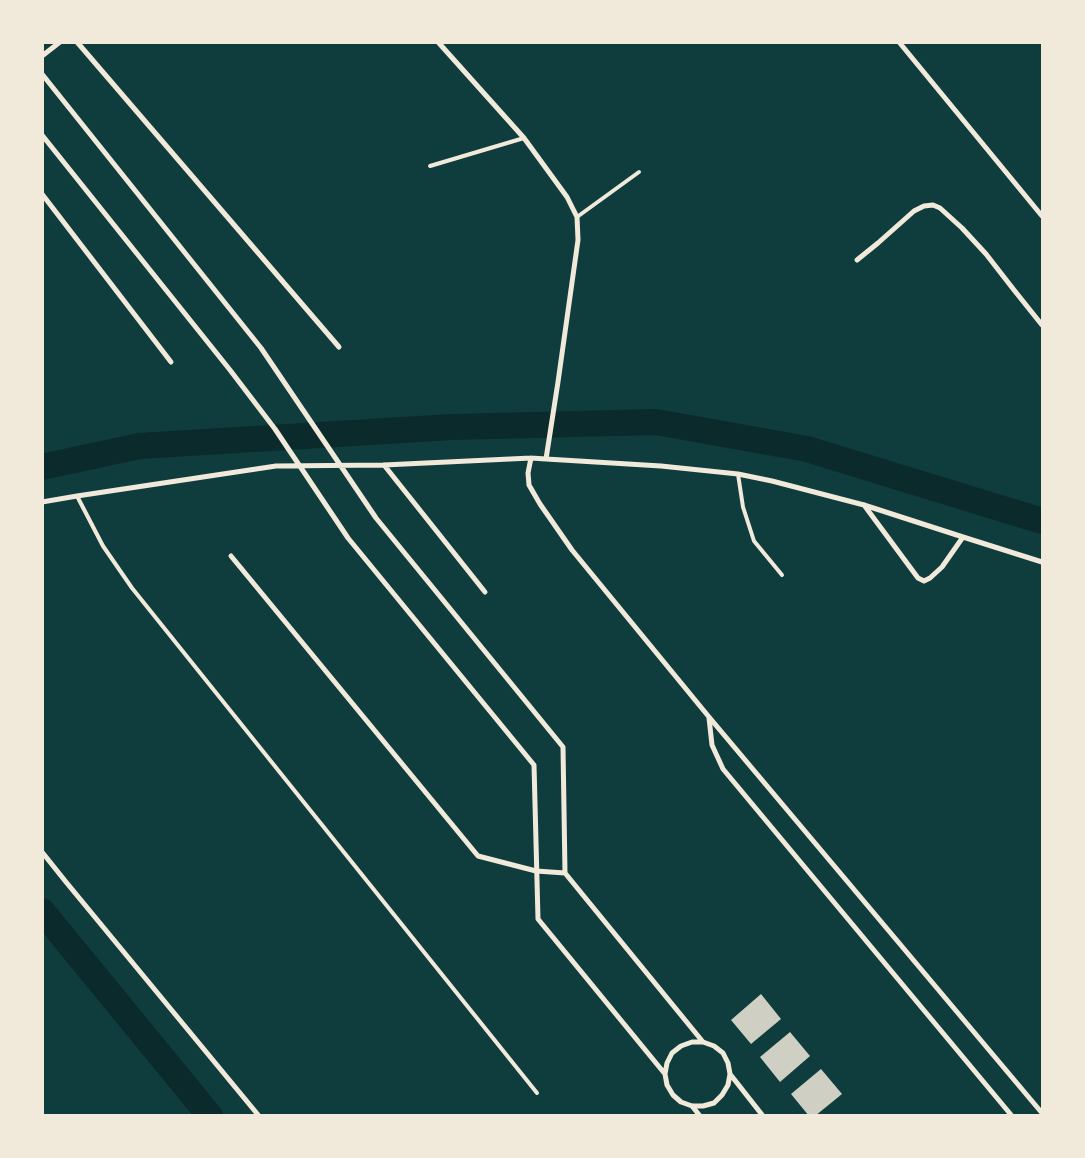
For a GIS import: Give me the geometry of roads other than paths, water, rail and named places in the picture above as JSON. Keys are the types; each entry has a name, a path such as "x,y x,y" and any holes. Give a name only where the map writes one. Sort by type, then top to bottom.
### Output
{"street":[{"path":"42,56 60,42"},
{"path":"77,42 339,346"},
{"path":"438,42 524,138 567,197 577,217 578,240 546,459"},
{"path":"899,42 1042,216"},
{"path":"42,74 261,348 376,518 563,747 565,873 703,1042"},
{"path":"42,135 275,429 348,538 534,765 538,919 665,1074"},
{"path":"42,194 170,362"},
{"path":"857,260 914,211 924,206 932,205 940,208 986,254 1042,325"},
{"path":"531,458 528,473 529,485 572,550 709,717 1042,1113"},
{"path":"42,502 276,466 384,465 531,458 661,466 738,474 864,505 1042,562"},
{"path":"384,465 485,592"},
{"path":"864,505 918,578 924,581 930,578 942,566 963,538"},
{"path":"231,556 478,856 536,871 565,873"},
{"path":"709,717 712,745 723,769 1012,1116"},
{"path":"42,852 259,1116"},
{"path":"692,1042 703,1042 714,1046 723,1053 728,1063 730,1074 728,1085 722,1095 714,1103 703,1106 692,1106 681,1102 673,1095 667,1085 665,1074 667,1063 672,1053 681,1046 692,1042"},
{"path":"730,1074 763,1116"},
{"path":"692,1106 700,1116"}],"lane":[{"path":"430,166 524,138"},
{"path":"577,217 639,172"},
{"path":"738,474 743,507 754,541 782,575"},
{"path":"76,496 103,546 132,588 538,1093"}],"waterway":[{"path":"42,467 139,446 452,427 656,422 807,449 1042,521"},
{"path":"42,911 210,1116"}]}
